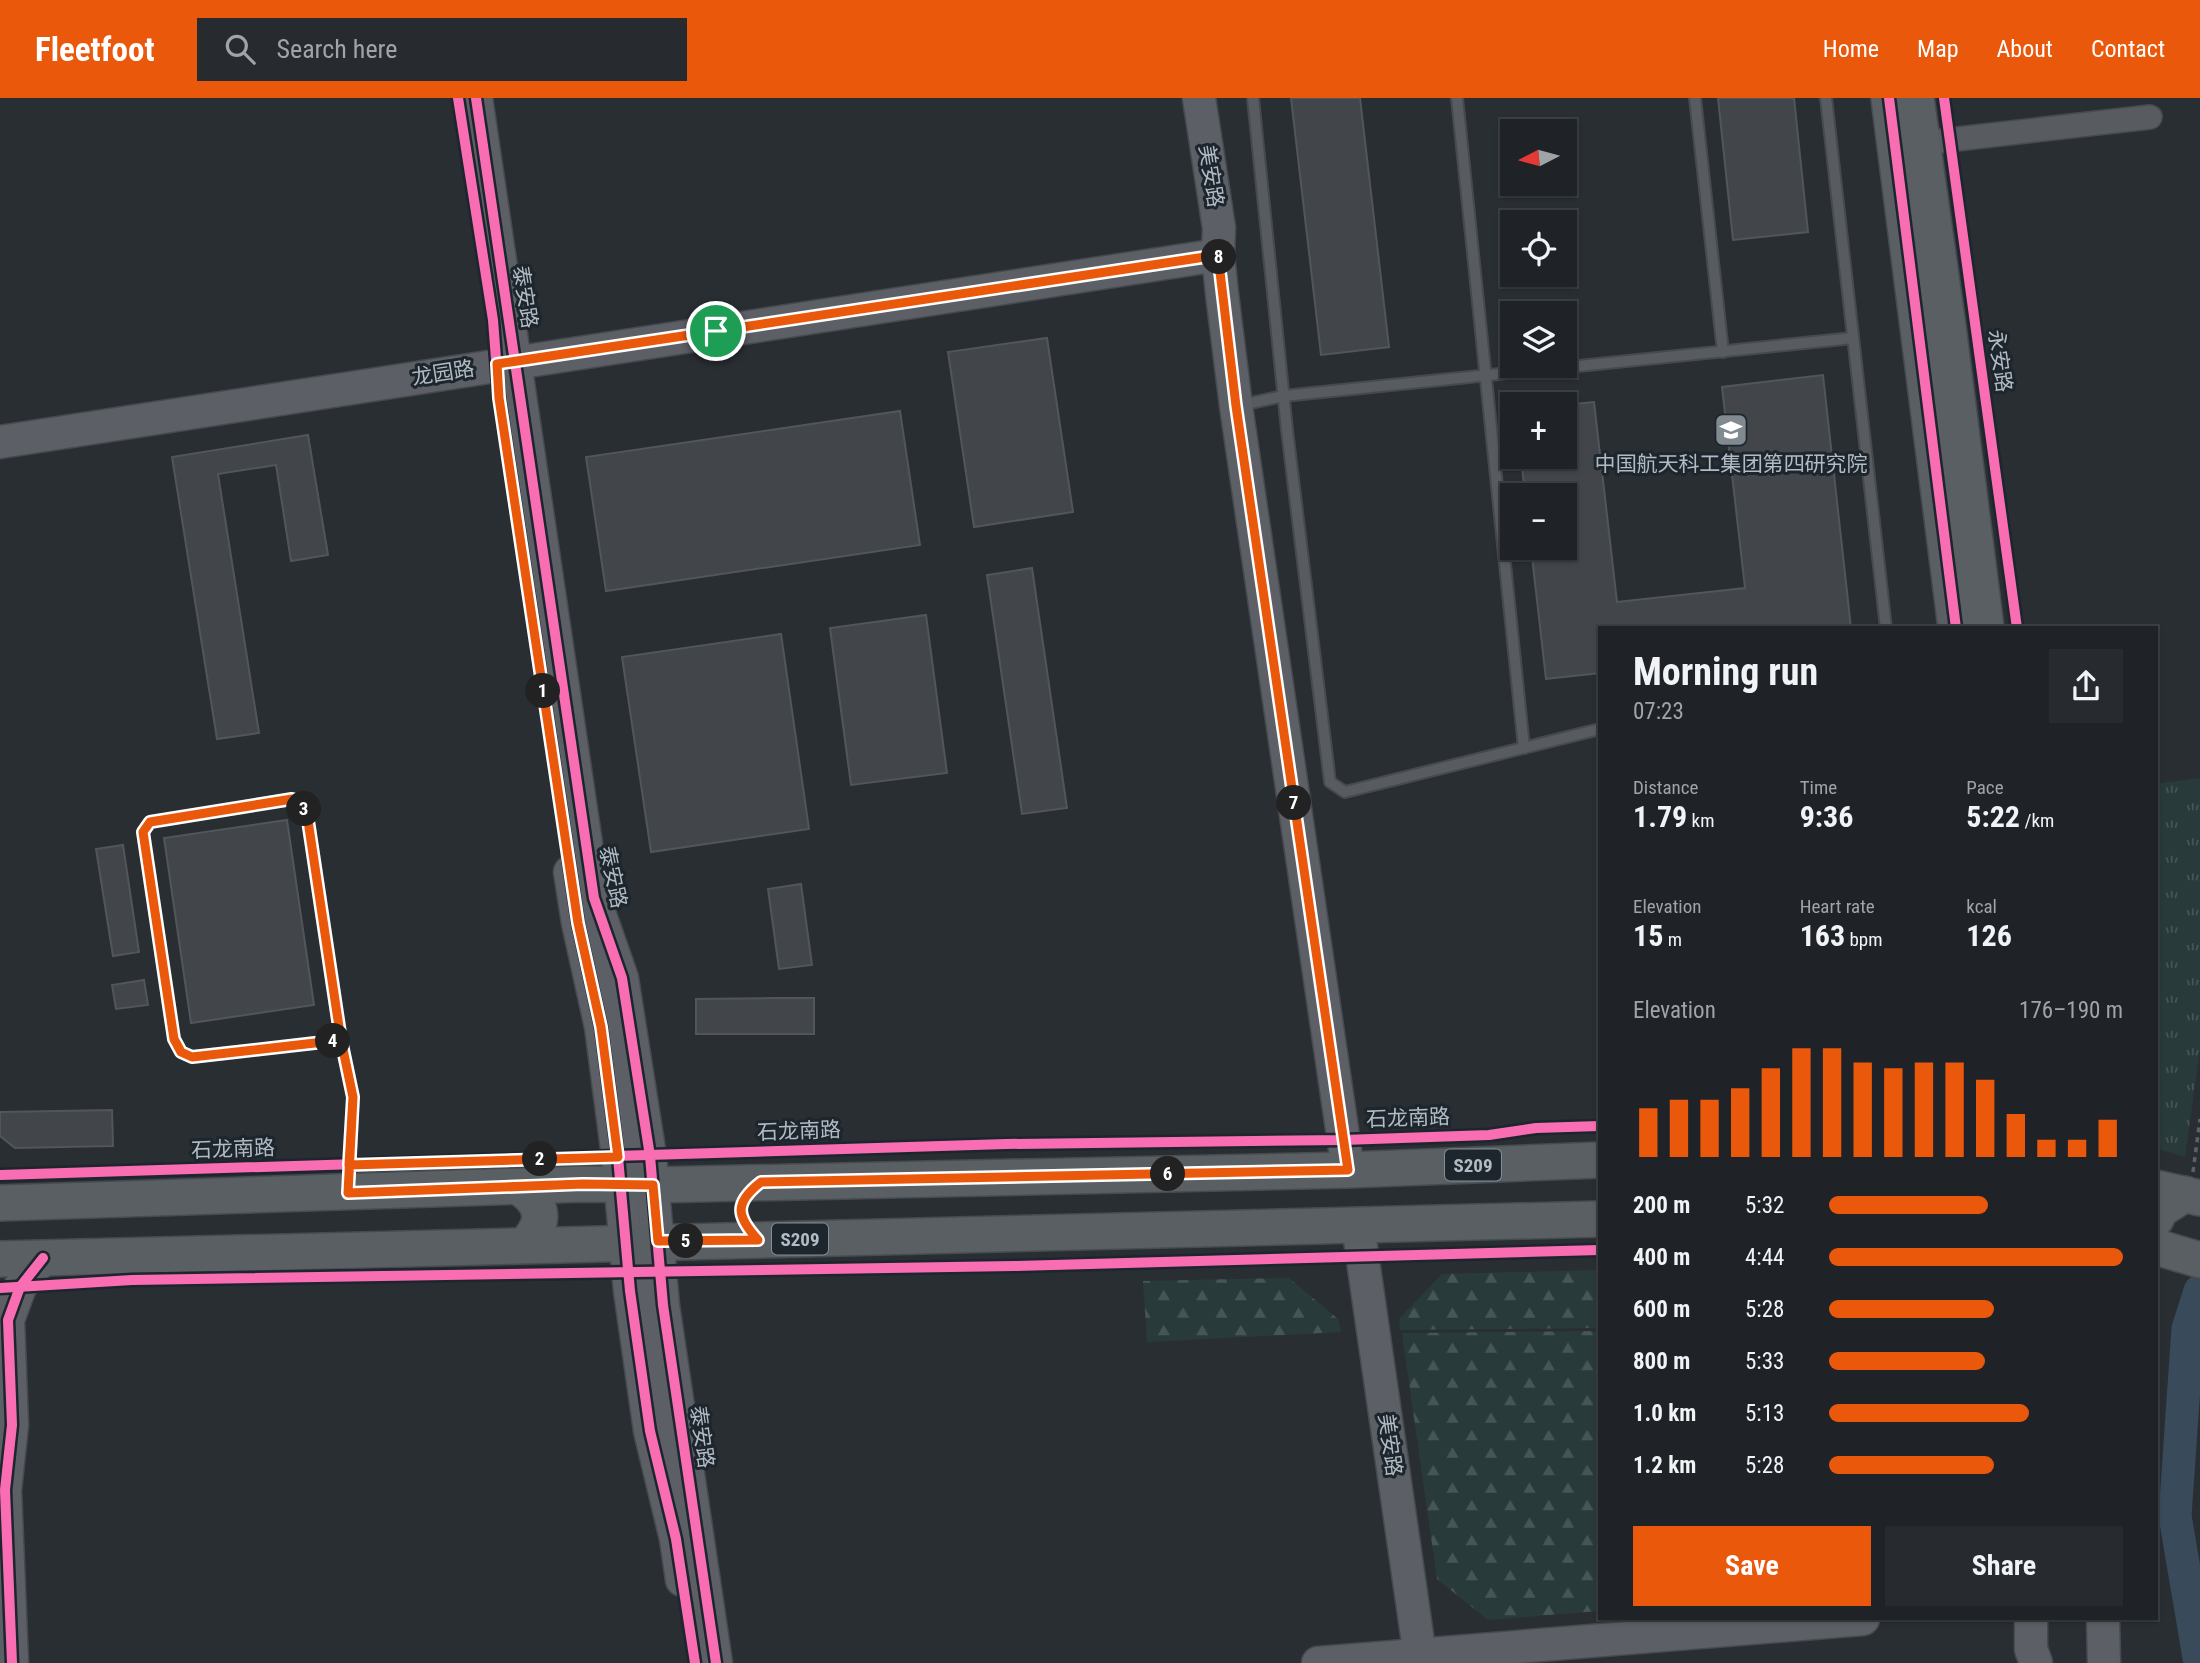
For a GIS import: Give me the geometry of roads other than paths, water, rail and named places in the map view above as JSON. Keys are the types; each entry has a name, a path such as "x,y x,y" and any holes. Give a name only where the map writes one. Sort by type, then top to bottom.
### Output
{"main road":[{"path":"1889,98 1956,626"},
{"path":"1916,98 1986,626"},
{"name":"S209","path":"0,1203 519,1187 1348,1170 1598,1160"},
{"path":"758,1240 741,1220 741,1205 750,1191 761,1182"},
{"path":"2158,1214 2186,1184"},
{"path":"519,1187 531,1195 539,1208 540,1221 535,1235 525,1245"},
{"name":"S209","path":"0,1259 1598,1219"}],"street":[{"name":"泰安路","path":"458,98 493,320 506,363"},
{"name":"泰安路","path":"475,98 506,363 594,898 622,978 643,1242 663,1305 716,1663"},
{"name":"美安路","path":"1199,98 1219,228 1218,255 1236,406 1348,1170"},
{"path":"1922,143 2150,117"},
{"name":"龙园路","path":"0,442 1218,255"},
{"name":"美安路","path":"1358,1226 1421,1659"},
{"name":"泰安路","path":"643,1242 630,1291 650,1431 676,1539 695,1663"},
{"path":"12,1663 5,1490 12,1426 8,1320 20,1287 43,1258"},
{"path":"1318,1663 1421,1659 1852,1620"},
{"path":"2031,1620 2031,1649 2036,1663"},
{"path":"2103,1620 2104,1663"}],"lane":[{"path":"1253,98 1283,396 1330,782 1345,792 1598,730"},
{"path":"1457,98 1524,748"},
{"path":"1695,98 1723,352"},
{"path":"1826,98 1886,626"},
{"path":"1236,406 1283,396 1853,338"},
{"path":"341,1040 192,1057 181,1052 174,1039 143,832 150,822 292,799 299,802 307,814 341,1040 353,1097 348,1193"}],"waterway":[{"path":"2200,1291 2188,1329 2175,1516 2200,1663"}],"place":[{"name":"中国航天科工集团第四研究院","path":"1731,430"}]}
